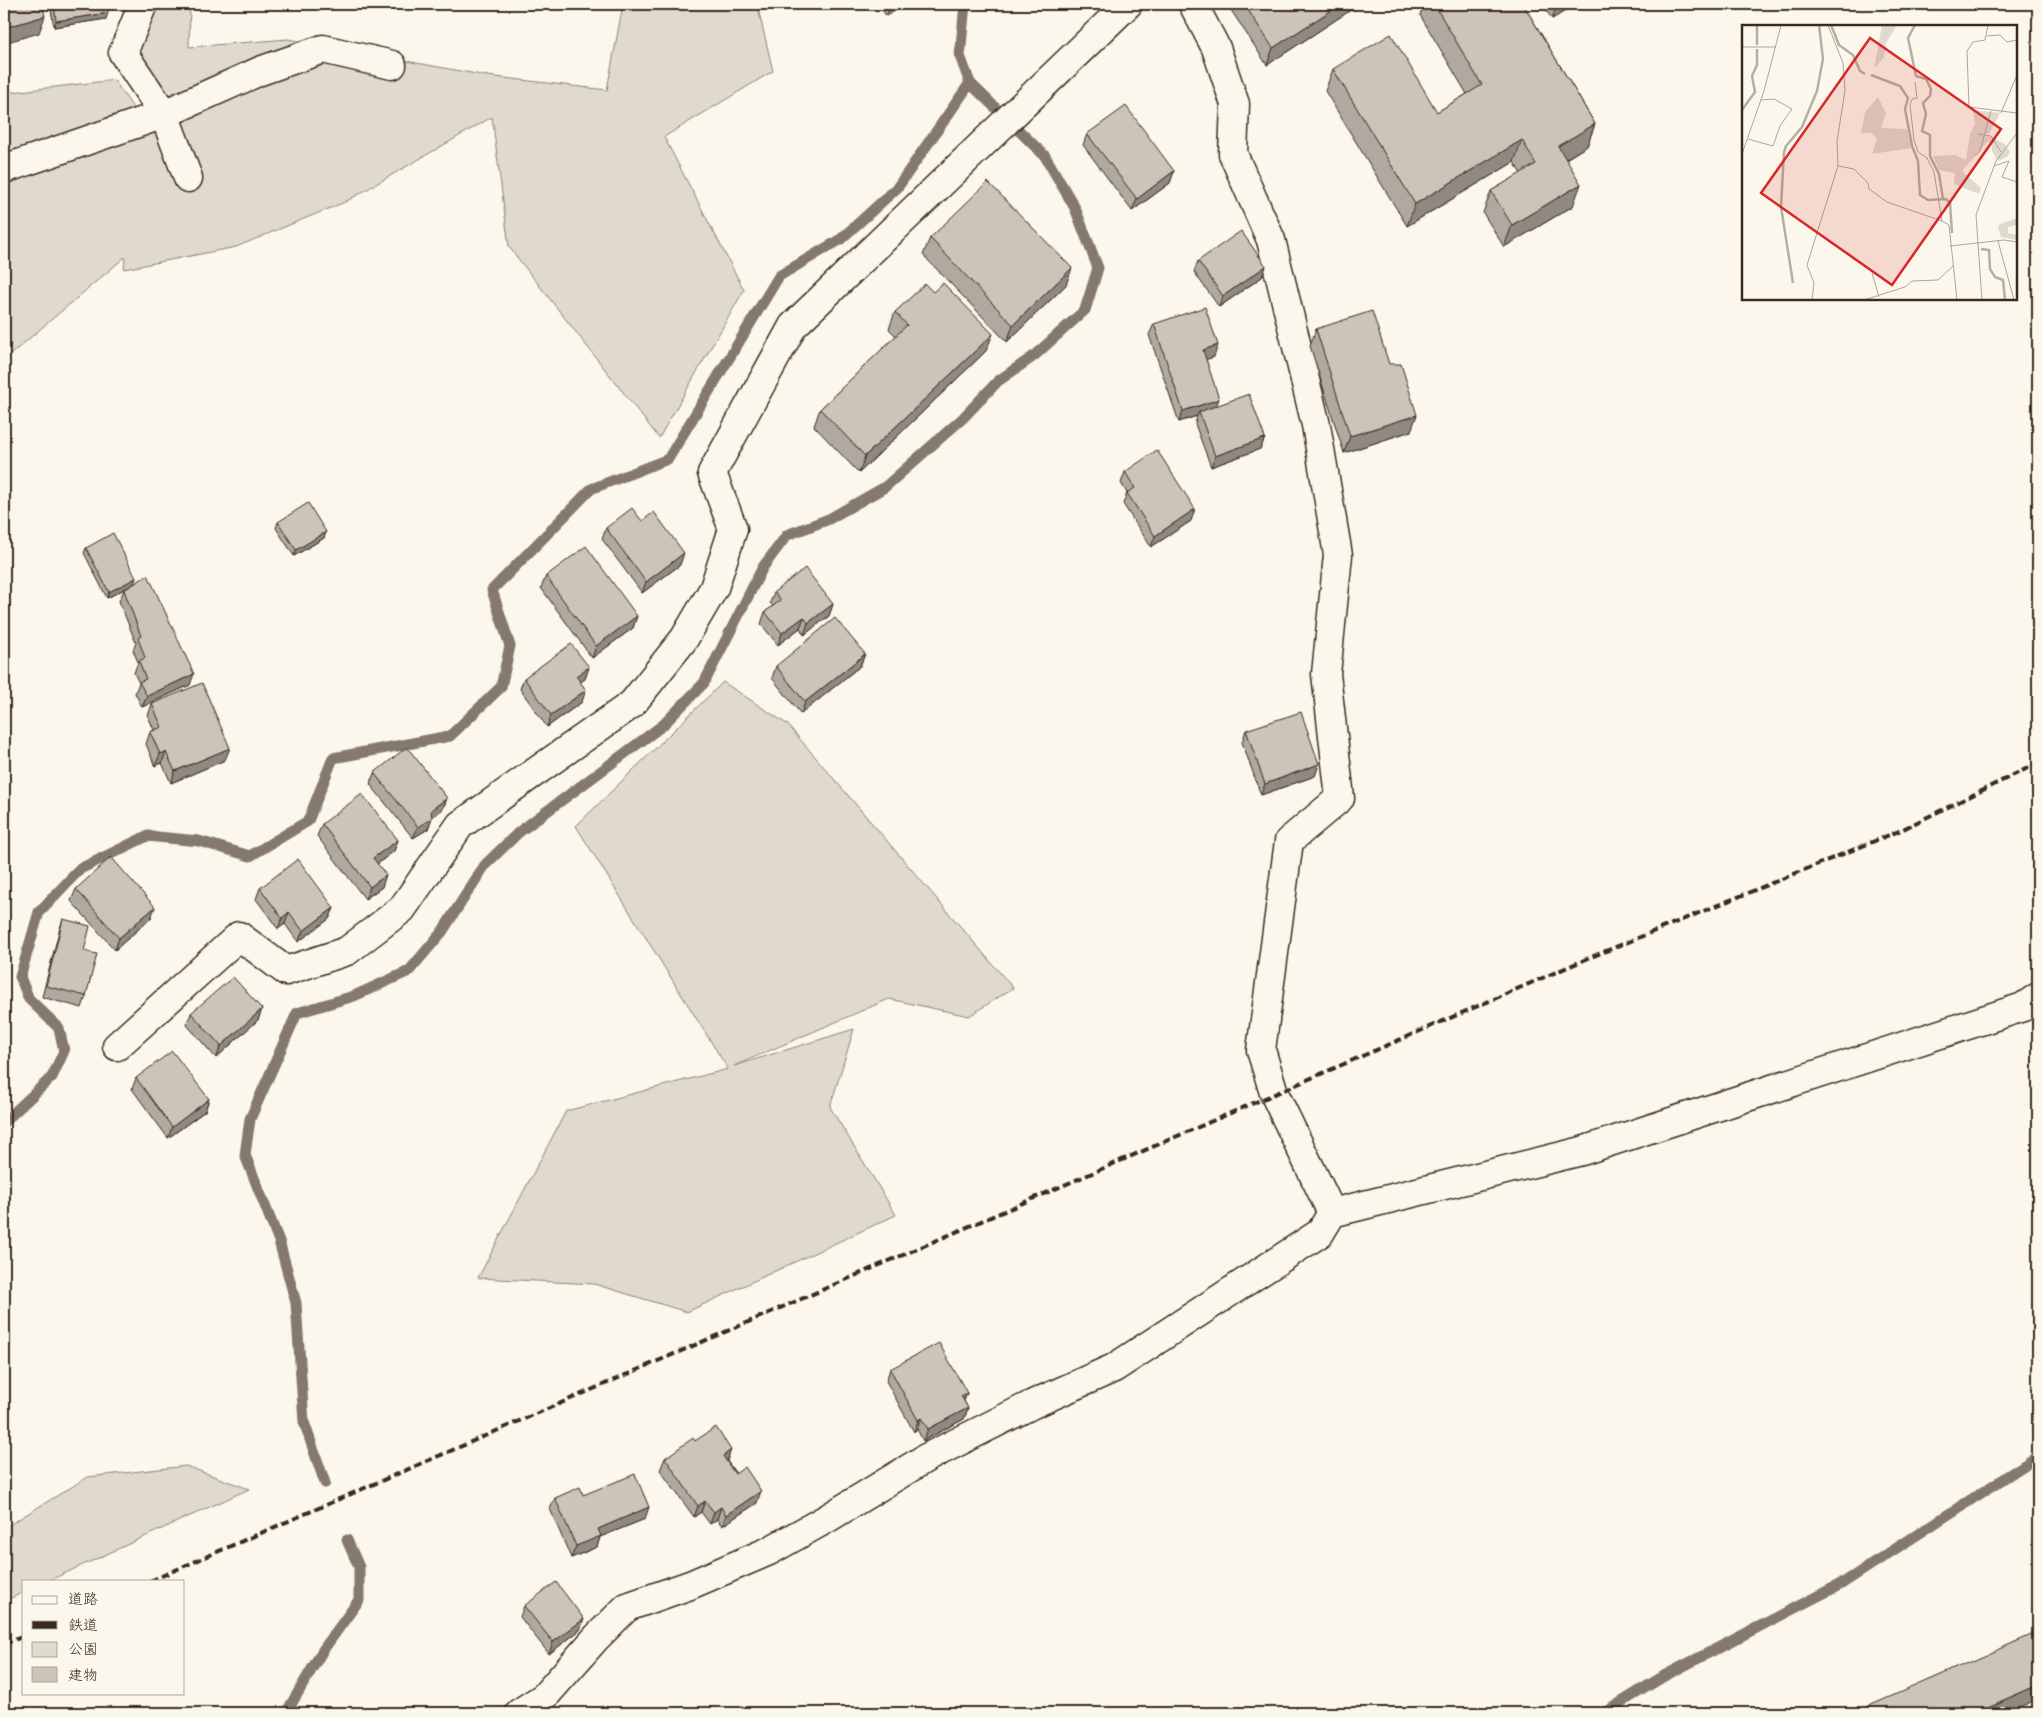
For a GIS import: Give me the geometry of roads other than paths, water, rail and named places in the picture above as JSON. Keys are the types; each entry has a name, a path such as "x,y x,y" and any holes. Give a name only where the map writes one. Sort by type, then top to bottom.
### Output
{"street":[{"path":"143,4 123,53 164,114 188,178"},
{"path":"117,1046 239,936 286,971 347,951 402,909 460,825 632,704 684,638 714,588 733,529 712,473 793,326 1128,4"},
{"path":"1193,4 1216,48 1235,104 1233,154 1272,240 1316,425 1338,555 1326,674 1340,798 1289,841 1261,1050 1274,1093 1332,1213"},
{"path":"4,169 164,114 260,71 323,49 392,65"},
{"path":"519,1713 544,1698 596,1638 627,1607 690,1585 769,1551 828,1518 926,1458 1033,1404 1114,1368 1320,1233 1332,1213 1582,1152 2014,1010 2038,997"}],"waterway":[{"path":"325,1483 304,1422 296,1303 279,1241 245,1155 250,1119 297,1013 354,996 409,971 442,932 485,865 519,832 663,725 704,683 763,567 787,535 829,519 885,487 963,418 998,381 1034,356 1085,310 1098,268 1075,208 1045,156 970,83 960,56 965,4"},
{"path":"4,1122 52,1077 64,1051 59,1028 29,999 20,977 39,912 80,869 147,836 199,841 250,856 308,821 333,758 450,736 501,687 510,646 492,590 591,489 668,459 779,276 841,239 897,188 970,83"},
{"path":"1604,1713 1664,1676 1843,1583 2038,1456"},
{"path":"286,1713 323,1650 359,1600 359,1567 347,1540"}],"railway":[{"path":"152,1580 1584,960 1899,831 2038,763"},
{"path":"4,1644 22,1637"}]}
